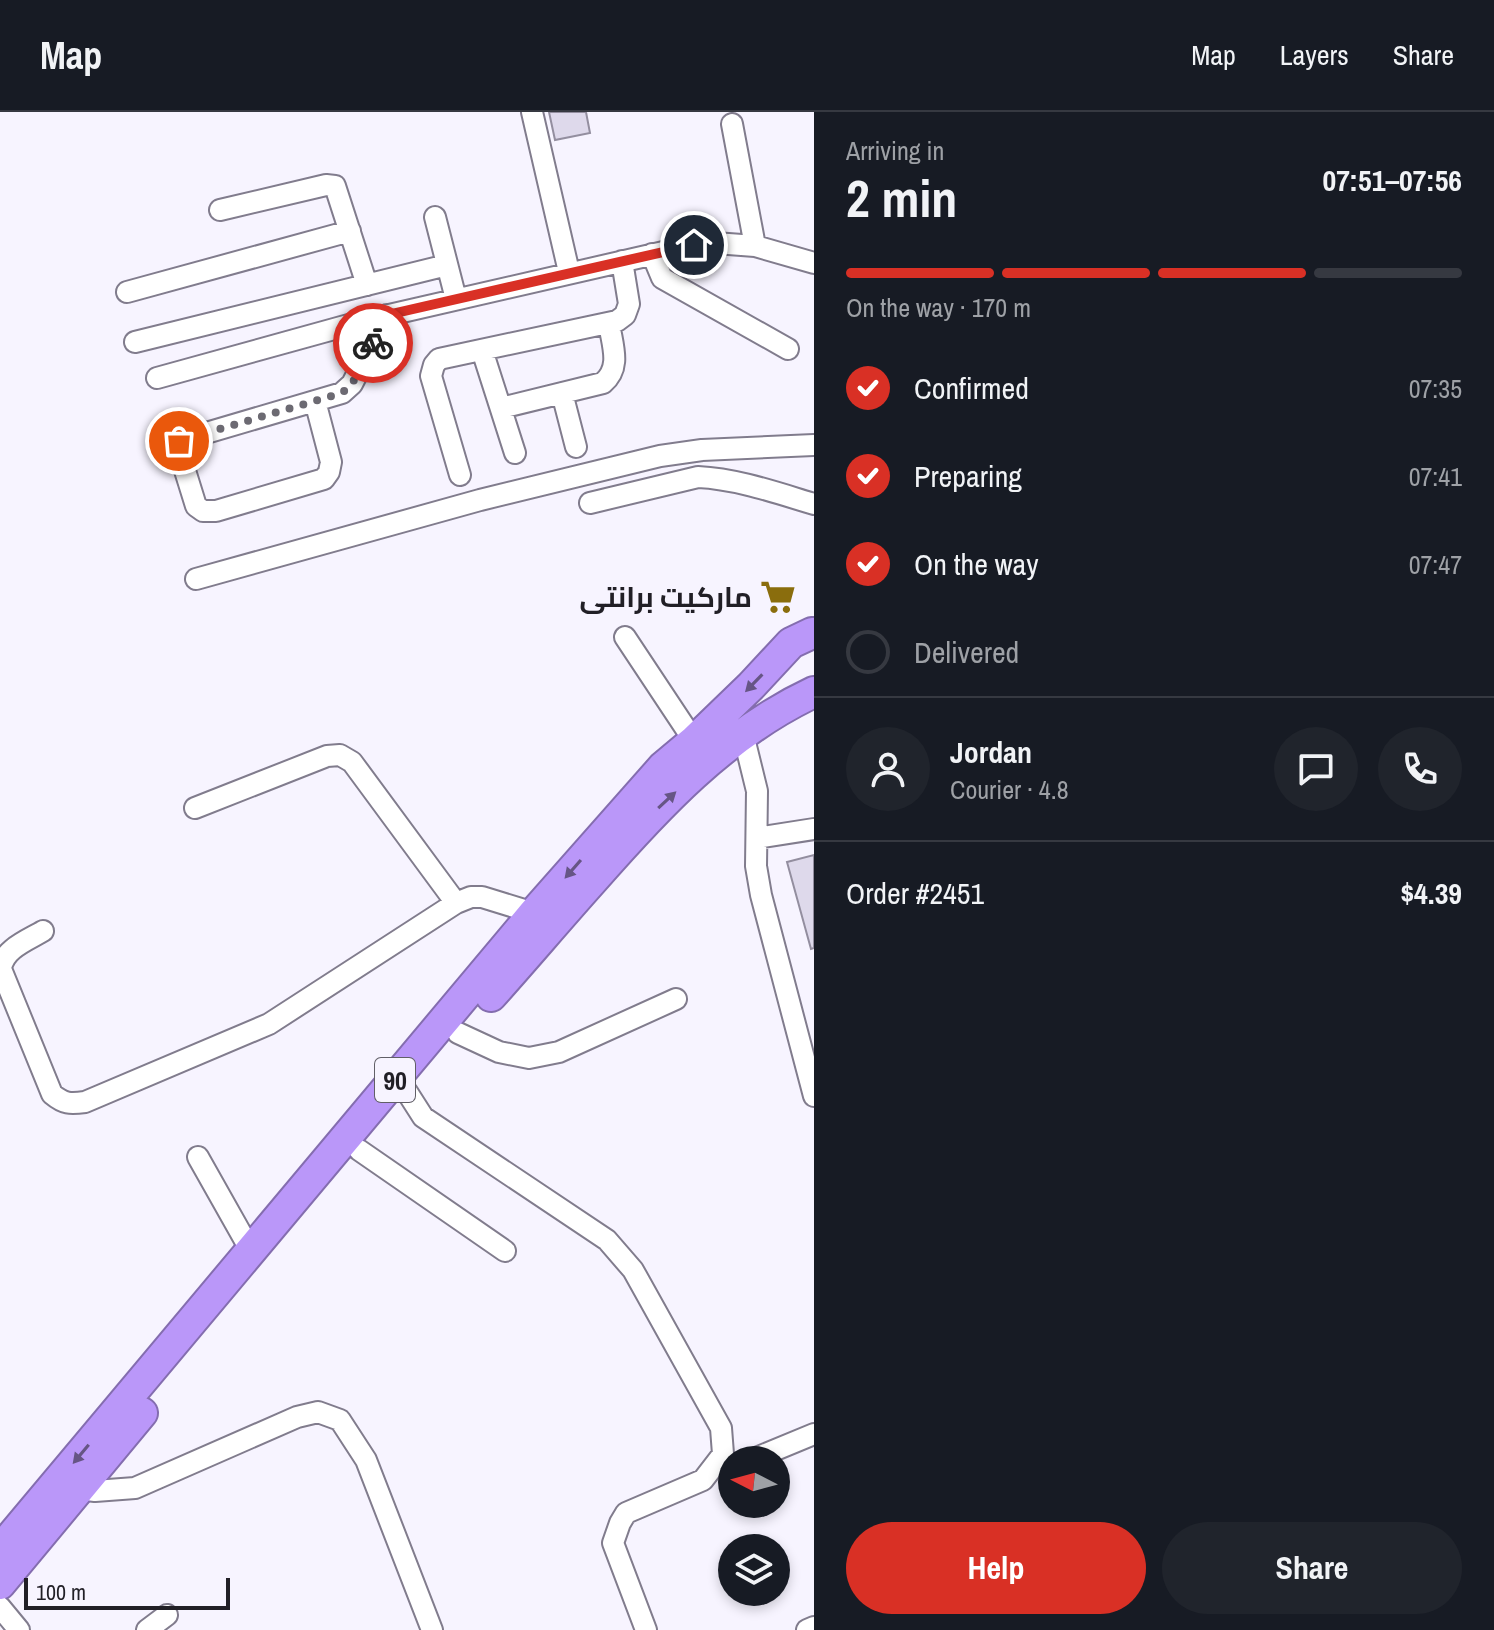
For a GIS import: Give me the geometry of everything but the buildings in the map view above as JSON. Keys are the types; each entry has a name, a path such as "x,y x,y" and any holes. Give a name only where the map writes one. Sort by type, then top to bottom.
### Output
{"highway":[{"name":"90","path":"0,1550 534,913 663,767 751,686 791,643 813,637"},
{"name":"90","path":"0,1584 407,1092 647,819 714,756 743,734 814,692"}],"street":[{"path":"532,112 569,272"},
{"path":"732,124 755,246"},
{"path":"220,210 326,185 335,186 367,285"},
{"path":"435,217 456,299"},
{"path":"127,292 350,231"},
{"path":"157,378 387,315 694,245 755,246 814,263"},
{"path":"652,254 662,278 788,349"},
{"path":"460,475 431,376 434,365 439,359 617,321 625,315 629,304 622,261"},
{"path":"135,342 447,265"},
{"path":"315,401 331,462 324,479 216,511 203,511 196,506 178,448 179,441 342,393 352,384 387,315"},
{"path":"501,408 603,383 612,375 615,365 609,323"},
{"path":"482,350 515,453"},
{"path":"562,393 576,447"},
{"path":"196,579 480,500 660,456 702,450 814,445"},
{"path":"590,503 698,477 715,478 814,504"},
{"path":"625,637 694,741"},
{"path":"743,734 757,791 756,866 761,895 814,1096"},
{"path":"195,808 327,756 340,755 352,762 456,903"},
{"path":"757,838 814,829"},
{"path":"43,931 8,953 2,959 1,969 52,1094 62,1103 71,1104 85,1102 269,1024 456,903 471,897 482,897 534,913"},
{"path":"458,1033 499,1052 529,1058 559,1052 676,999"},
{"path":"407,1092 423,1117 607,1240 633,1270 721,1428 723,1454 703,1480"},
{"path":"359,1150 505,1251"},
{"path":"198,1157 251,1251"},
{"path":"79,1489 135,1488 297,1417 318,1412 340,1420 366,1460 432,1630"},
{"path":"785,1446 814,1434"},
{"path":"646,1630 613,1543 620,1523 626,1513 718,1474"},
{"path":"0,1607 19,1630"},
{"path":"147,1630 167,1615"},
{"path":"807,1630 814,1627"}],"way so far":[{"path":"179,441 342,393 352,384 373,343"}],"place":[{"name":"مارکیت برانتی","path":"778,597"}],"route":[{"path":"373,343 387,315 694,245"}]}
